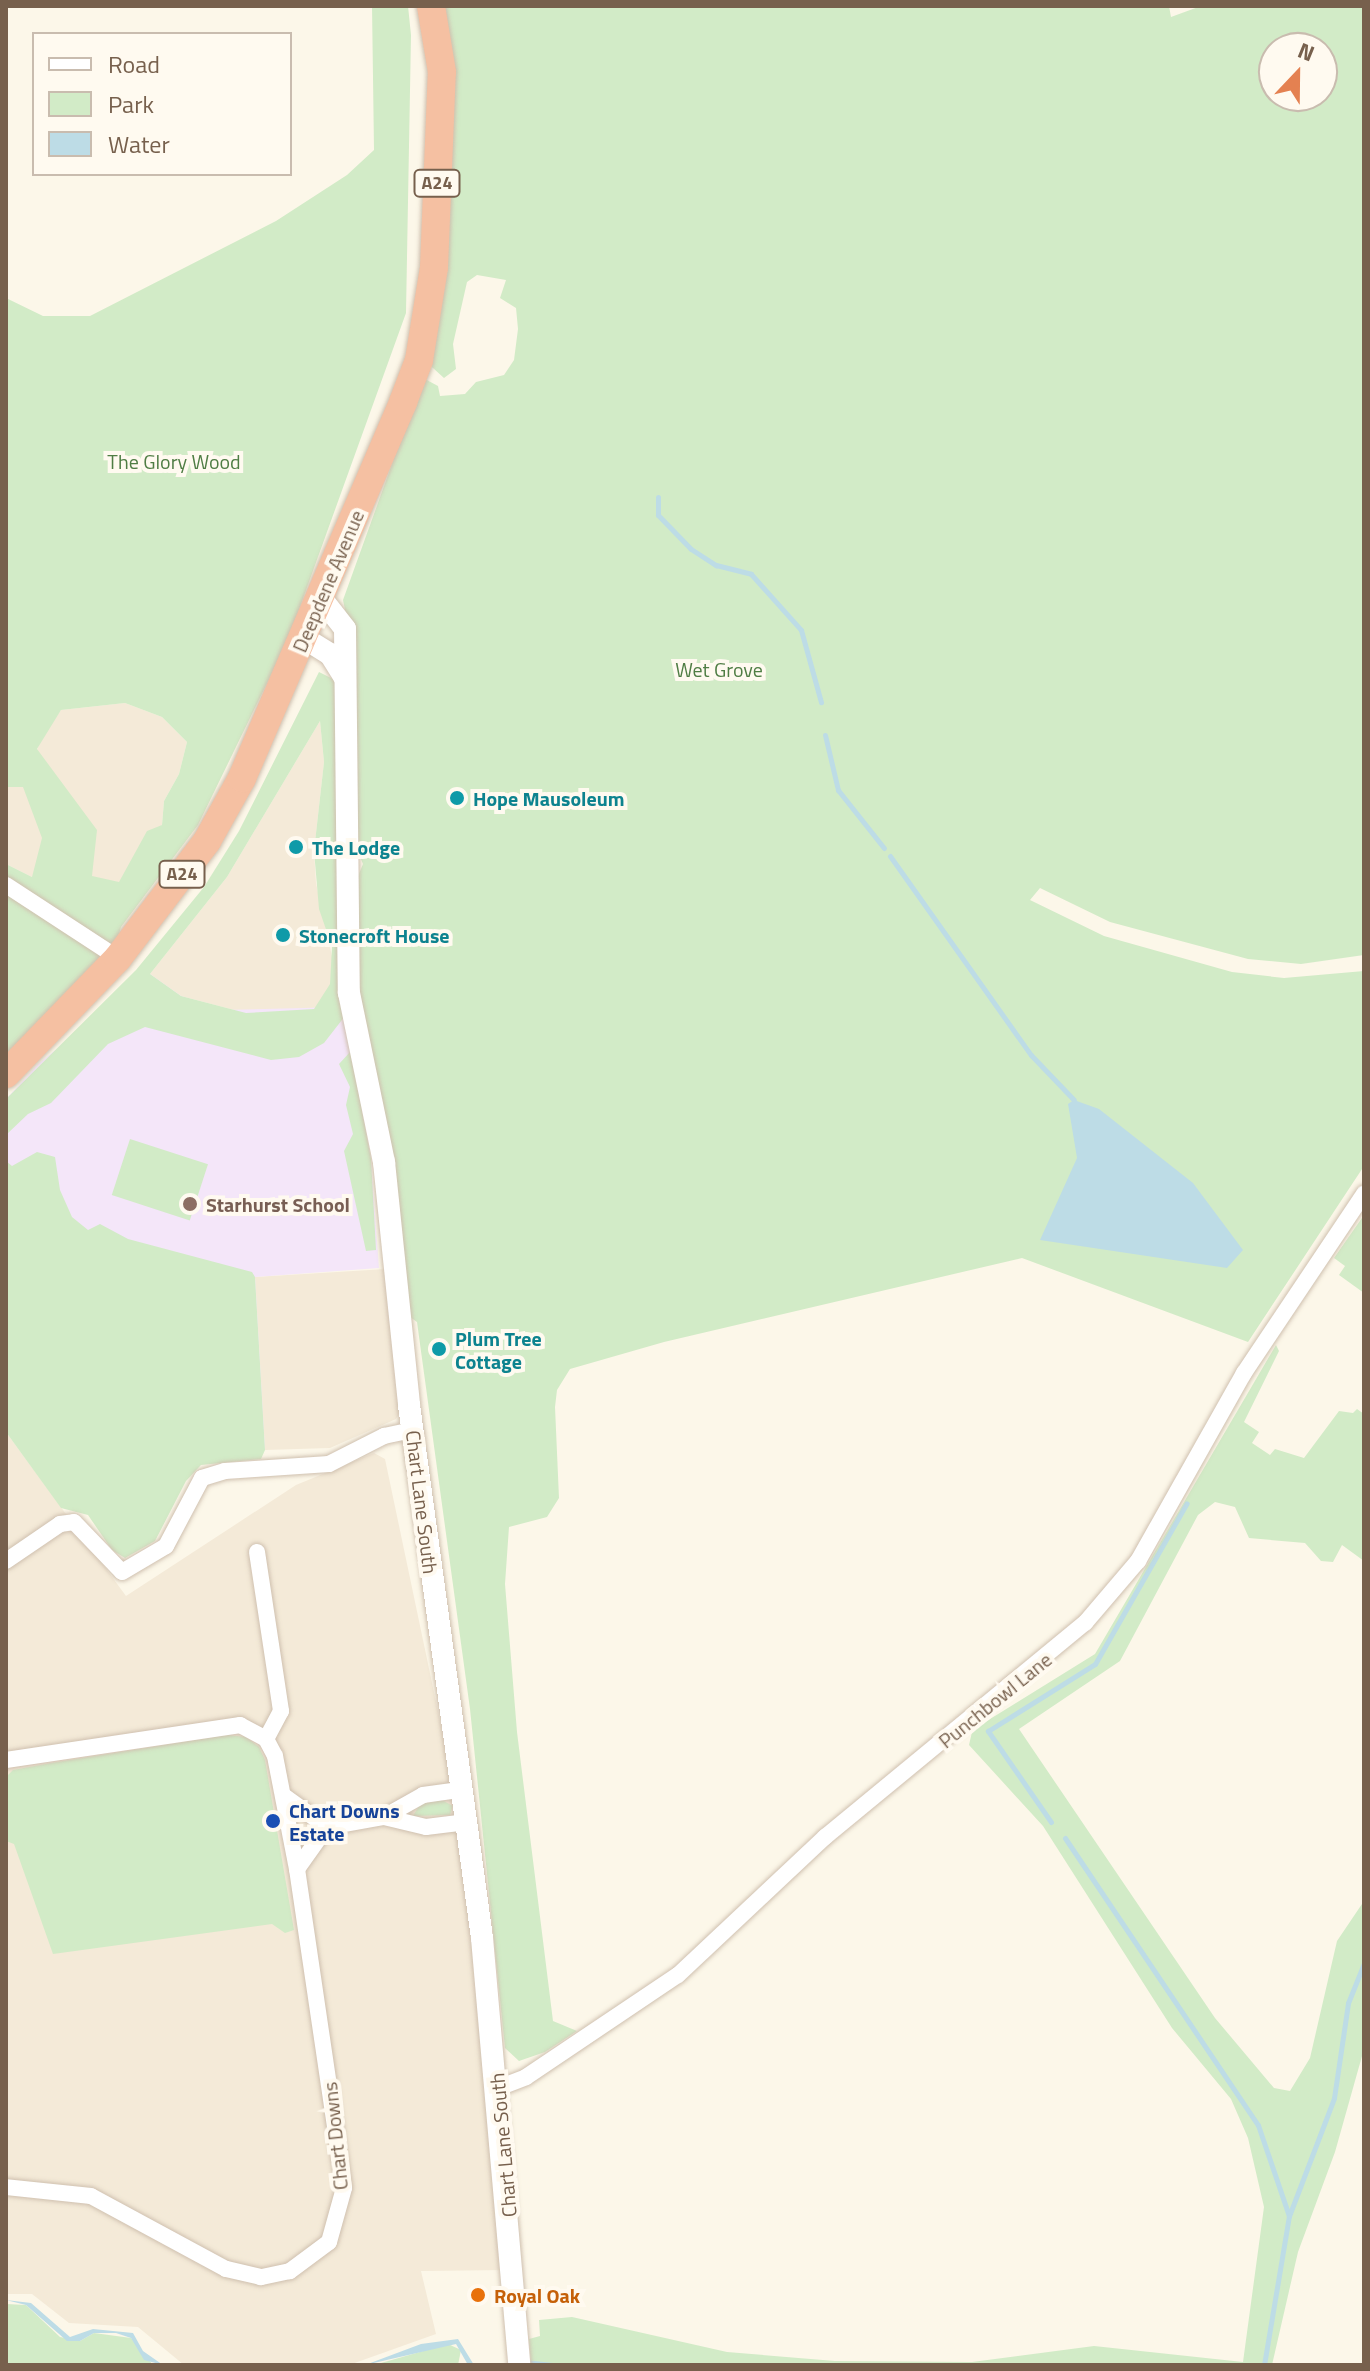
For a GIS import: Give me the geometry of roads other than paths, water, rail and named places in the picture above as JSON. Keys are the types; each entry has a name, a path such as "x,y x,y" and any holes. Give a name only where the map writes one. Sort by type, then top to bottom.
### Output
{"highway":[{"name":"Deepdene Avenue","path":"6,1074 118,958 207,841 242,778 304,638 419,360 434,267 442,72 431,6"}],"street":[{"name":"Chart Lane South","path":"321,598 345,629 349,993 384,1162 413,1430 498,2088 519,2358"},
{"path":"304,638 330,654 347,682"},
{"path":"6,885 118,958"},
{"name":"Punchbowl Lane","path":"498,2088 552,2061 678,1975 825,1837 1050,1657 1095,1614 1138,1561 1244,1373 1364,1194"},
{"path":"6,1561 60,1524 74,1522 122,1572 166,1546 202,1478 266,1467 329,1464 384,1436 413,1430"},
{"path":"6,1760 240,1725 266,1739 281,1711 257,1552"},
{"name":"Chart Downs","path":"6,2187 91,2196 226,2269 261,2277 290,2271 329,2242 344,2188 297,1869 284,1796 266,1739"},
{"path":"297,1869 327,1827 384,1817 423,1795 460,1790"},
{"path":"284,1796 327,1827"},
{"path":"384,1817 426,1827 465,1822"}],"water":[{"path":"1074,1100 1099,1109 1193,1183 1243,1250 1227,1268 1040,1240 1077,1158 1068,1104"},
{"path":"6,2300 31,2303 70,2337 93,2329 133,2333 143,2351 163,2365 144,2360 131,2338 116,2333 94,2333 80,2341 67,2341 26,2305"},
{"path":"458,2339 474,2365 468,2365 456,2344 365,2365 421,2344"}],"waterway":[{"path":"658,497 658,515 691,549 716,565 751,574 801,630 821,702"},
{"path":"825,735 838,790 884,848"},
{"path":"890,856 1031,1055 1074,1100"},
{"path":"1051,1822 988,1731 1095,1664 1187,1503"},
{"path":"1065,1838 1258,2125 1289,2216"},
{"path":"1264,2365 1289,2216 1334,2098 1348,2003 1364,1963"},
{"path":"524,2362 555,2365"}],"place":[{"name":"Hope Mausoleum","path":"457,798"},
{"name":"The Lodge","path":"296,847"},
{"name":"Stonecroft House","path":"283,935"},
{"name":"Starhurst School","path":"190,1204"},
{"name":"Plum Tree Cottage","path":"439,1349"},
{"name":"Chart Downs Estate","path":"273,1821"},
{"name":"Royal Oak","path":"478,2295"}],"park label":[{"name":"The Glory Wood","path":"174,461"},
{"name":"Wet Grove","path":"719,669"}]}
